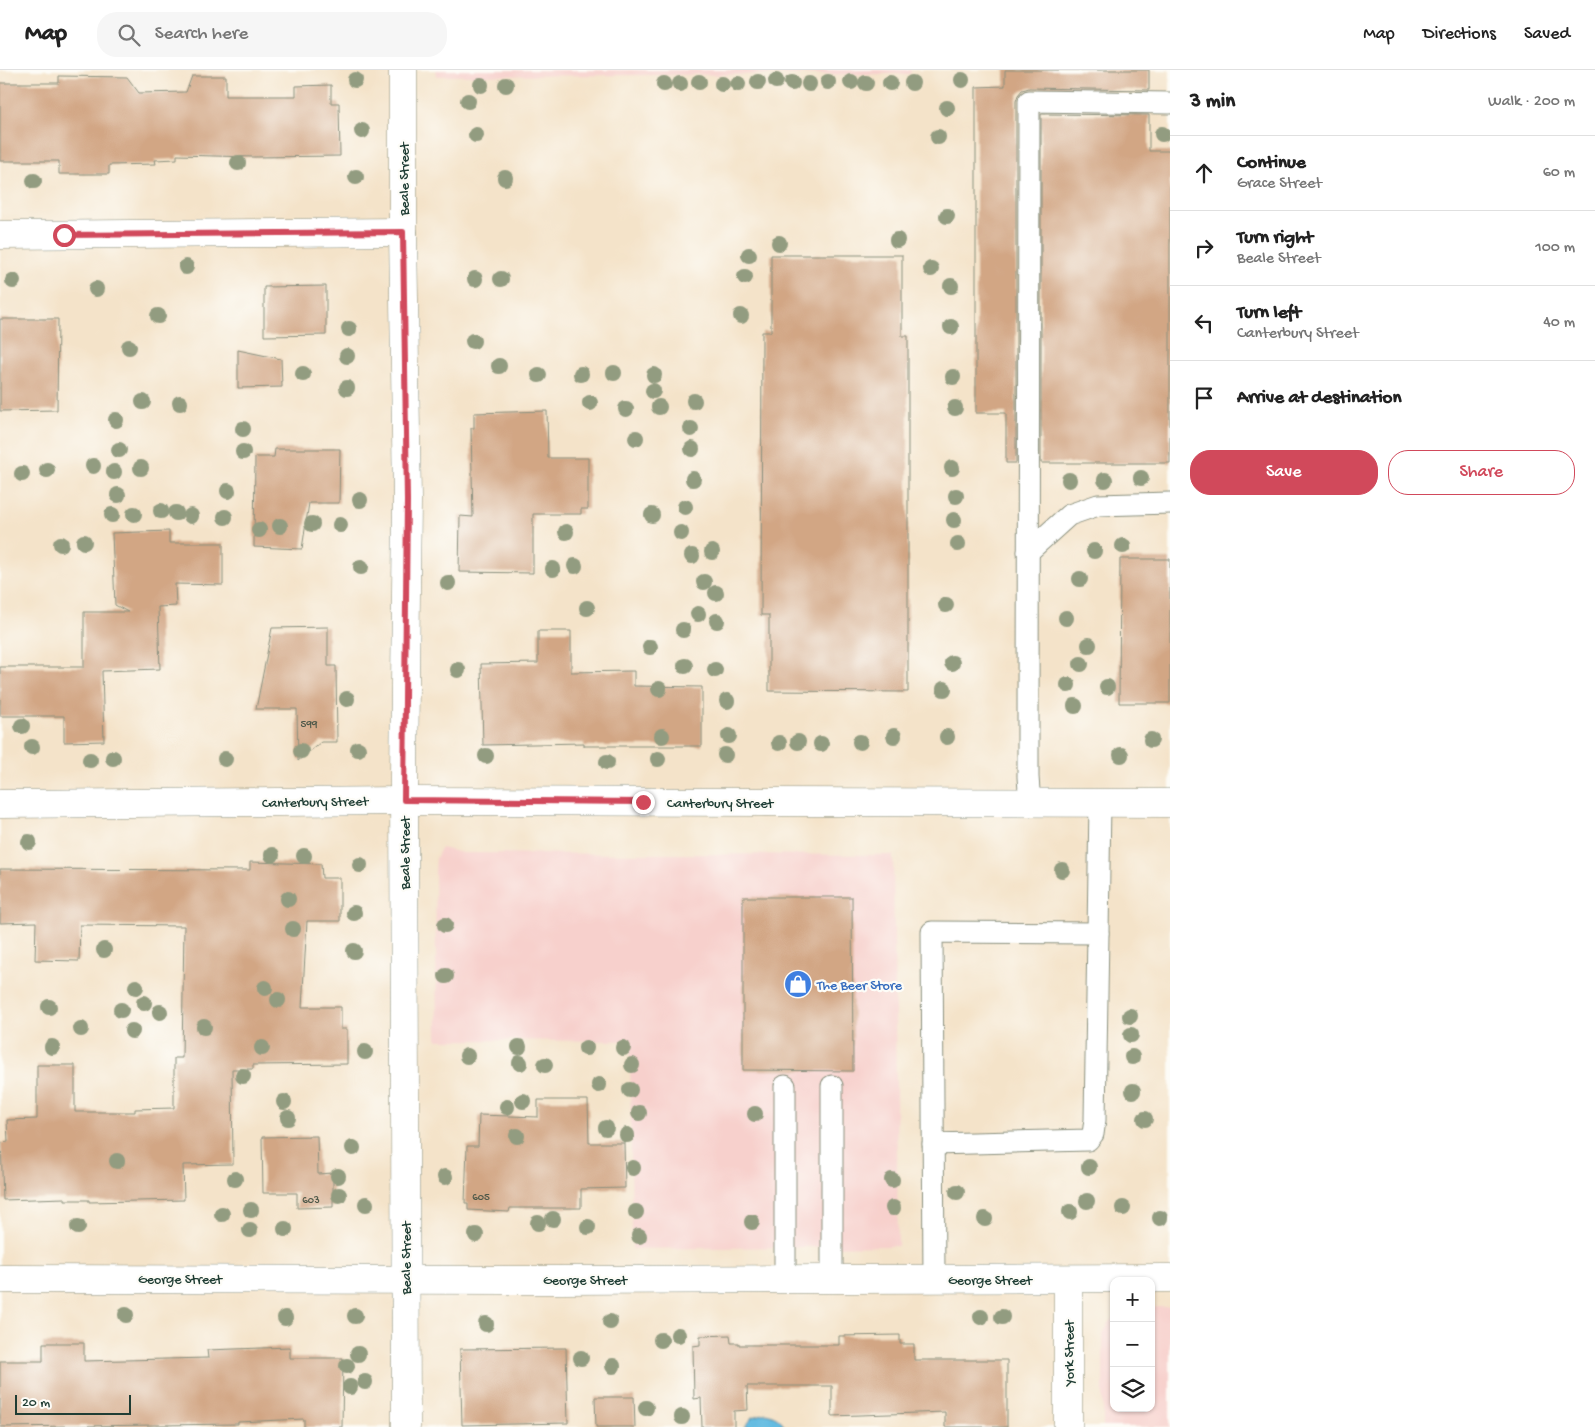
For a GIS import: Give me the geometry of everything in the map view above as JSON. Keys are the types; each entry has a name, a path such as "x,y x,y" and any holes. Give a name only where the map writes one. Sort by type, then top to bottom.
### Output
{"street":[{"name":"Beale Street","path":"403,70 403,232 407,500 404,800 406,1427"},
{"path":"0,235 403,232"},
{"name":"Canterbury Street","path":"0,804 58,805 404,800 1030,804 1170,803"},
{"name":"York Street","path":"1068,1278 1068,1427"},
{"name":"George Street","path":"0,1279 1170,1278"}],"lane":[{"path":"1030,804 1028,768 1029,101 1170,102"},
{"path":"1028,552 1069,515 1098,505 1170,503"},
{"path":"933,1144 1088,1140 1093,1134 1095,1120 1100,803"},
{"path":"934,1279 932,932 1098,933"},
{"path":"785,1086 786,1278"},
{"path":"832,1086 832,1279"}],"shaded area":[{"path":"436,70 911,70 910,74 436,76"},
{"path":"441,848 463,853 893,855 898,1246 632,1249 630,1041 437,1040 435,871 436,858"},
{"path":"1155,1307 1170,1307 1170,1427 1103,1427 1103,1334 1109,1323 1110,1412 1155,1412"}],"water":[{"path":"766,1413 777,1417 785,1427 745,1427 753,1417"}],"building":[{"path":"1005,70 1149,70 1149,90 1029,88 1022,90 1018,95 1016,101 1016,463 1006,463 1006,413 976,413 976,87 1005,86"},
{"path":"59,76 127,77 139,93 186,92 192,76 226,76 226,96 296,96 296,86 331,85 331,103 339,103 340,156 253,157 177,155 177,159 155,160 156,164 109,165 109,174 59,174 59,161 0,161 0,83 59,83"},
{"path":"1041,114 1149,115 1149,151 1170,151 1170,463 1041,463"},
{"path":"771,255 902,255 902,336 908,336 908,692 769,691 769,615 761,615 762,332 771,332"},
{"path":"326,286 326,335 264,336 264,287"},
{"path":"0,319 58,319 57,410 0,411"},
{"path":"238,350 281,359 282,387 238,388"},
{"path":"547,411 548,458 588,458 588,509 581,509 581,514 533,514 533,573 459,572 460,516 473,517 471,428 474,428 474,413"},
{"path":"275,449 340,449 339,503 309,503 302,549 254,547 255,457 274,457"},
{"path":"169,531 169,543 223,543 223,585 175,584 176,606 158,607 160,669 102,671 104,741 64,742 64,716 0,716 0,667 84,667 84,612 128,612 115,605 112,533"},
{"path":"1120,559 1170,559 1170,703 1119,703"},
{"path":"328,627 328,666 336,666 337,742 321,742 298,761 297,709 256,709 272,628"},
{"path":"538,631 571,631 571,672 634,671 634,686 702,687 702,746 584,746 584,743 483,745 481,664 538,663"},
{"path":"250,862 321,864 322,878 340,878 340,921 307,921 302,1007 341,1007 341,1029 347,1029 347,1064 253,1065 253,1069 232,1069 233,1164 183,1165 184,1200 89,1202 89,1200 65,1200 65,1198 3,1200 1,1143 8,1142 7,1120 37,1119 37,1065 75,1065 75,1112 135,1112 135,1109 174,1108 174,1058 182,1058 184,926 80,925 79,961 35,960 36,922 0,923 0,869 250,870"},
{"name":"The Beer Store","path":"743,897 852,897 853,1071 743,1070"},
{"path":"538,1100 588,1100 589,1143 624,1143 625,1188 581,1189 581,1208 510,1208 509,1212 468,1210 468,1203 465,1203 467,1146 478,1146 479,1115 538,1117"},
{"path":"317,1136 318,1174 333,1173 333,1207 297,1208 297,1193 263,1193 262,1137"},
{"path":"730,1335 731,1343 739,1343 739,1345 839,1345 839,1336 900,1335 900,1344 914,1344 914,1360 1007,1360 1007,1427 945,1427 945,1412 832,1416 832,1386 747,1386 748,1410 734,1411 734,1427 702,1427 701,1398 694,1399 693,1346 700,1345 700,1336"},
{"path":"43,1343 84,1343 84,1361 208,1358 207,1350 290,1347 290,1358 343,1358 342,1427 304,1427 304,1419 238,1422 238,1424 0,1427 0,1361 43,1361"},
{"path":"566,1348 568,1423 462,1425 460,1349"},
{"path":"595,1397 634,1397 635,1427 596,1427"}],"place":[{"name":"The Beer Store","path":"798,984"}],"route":[{"path":"64,235 403,232 407,500 404,800 643,802"}]}
